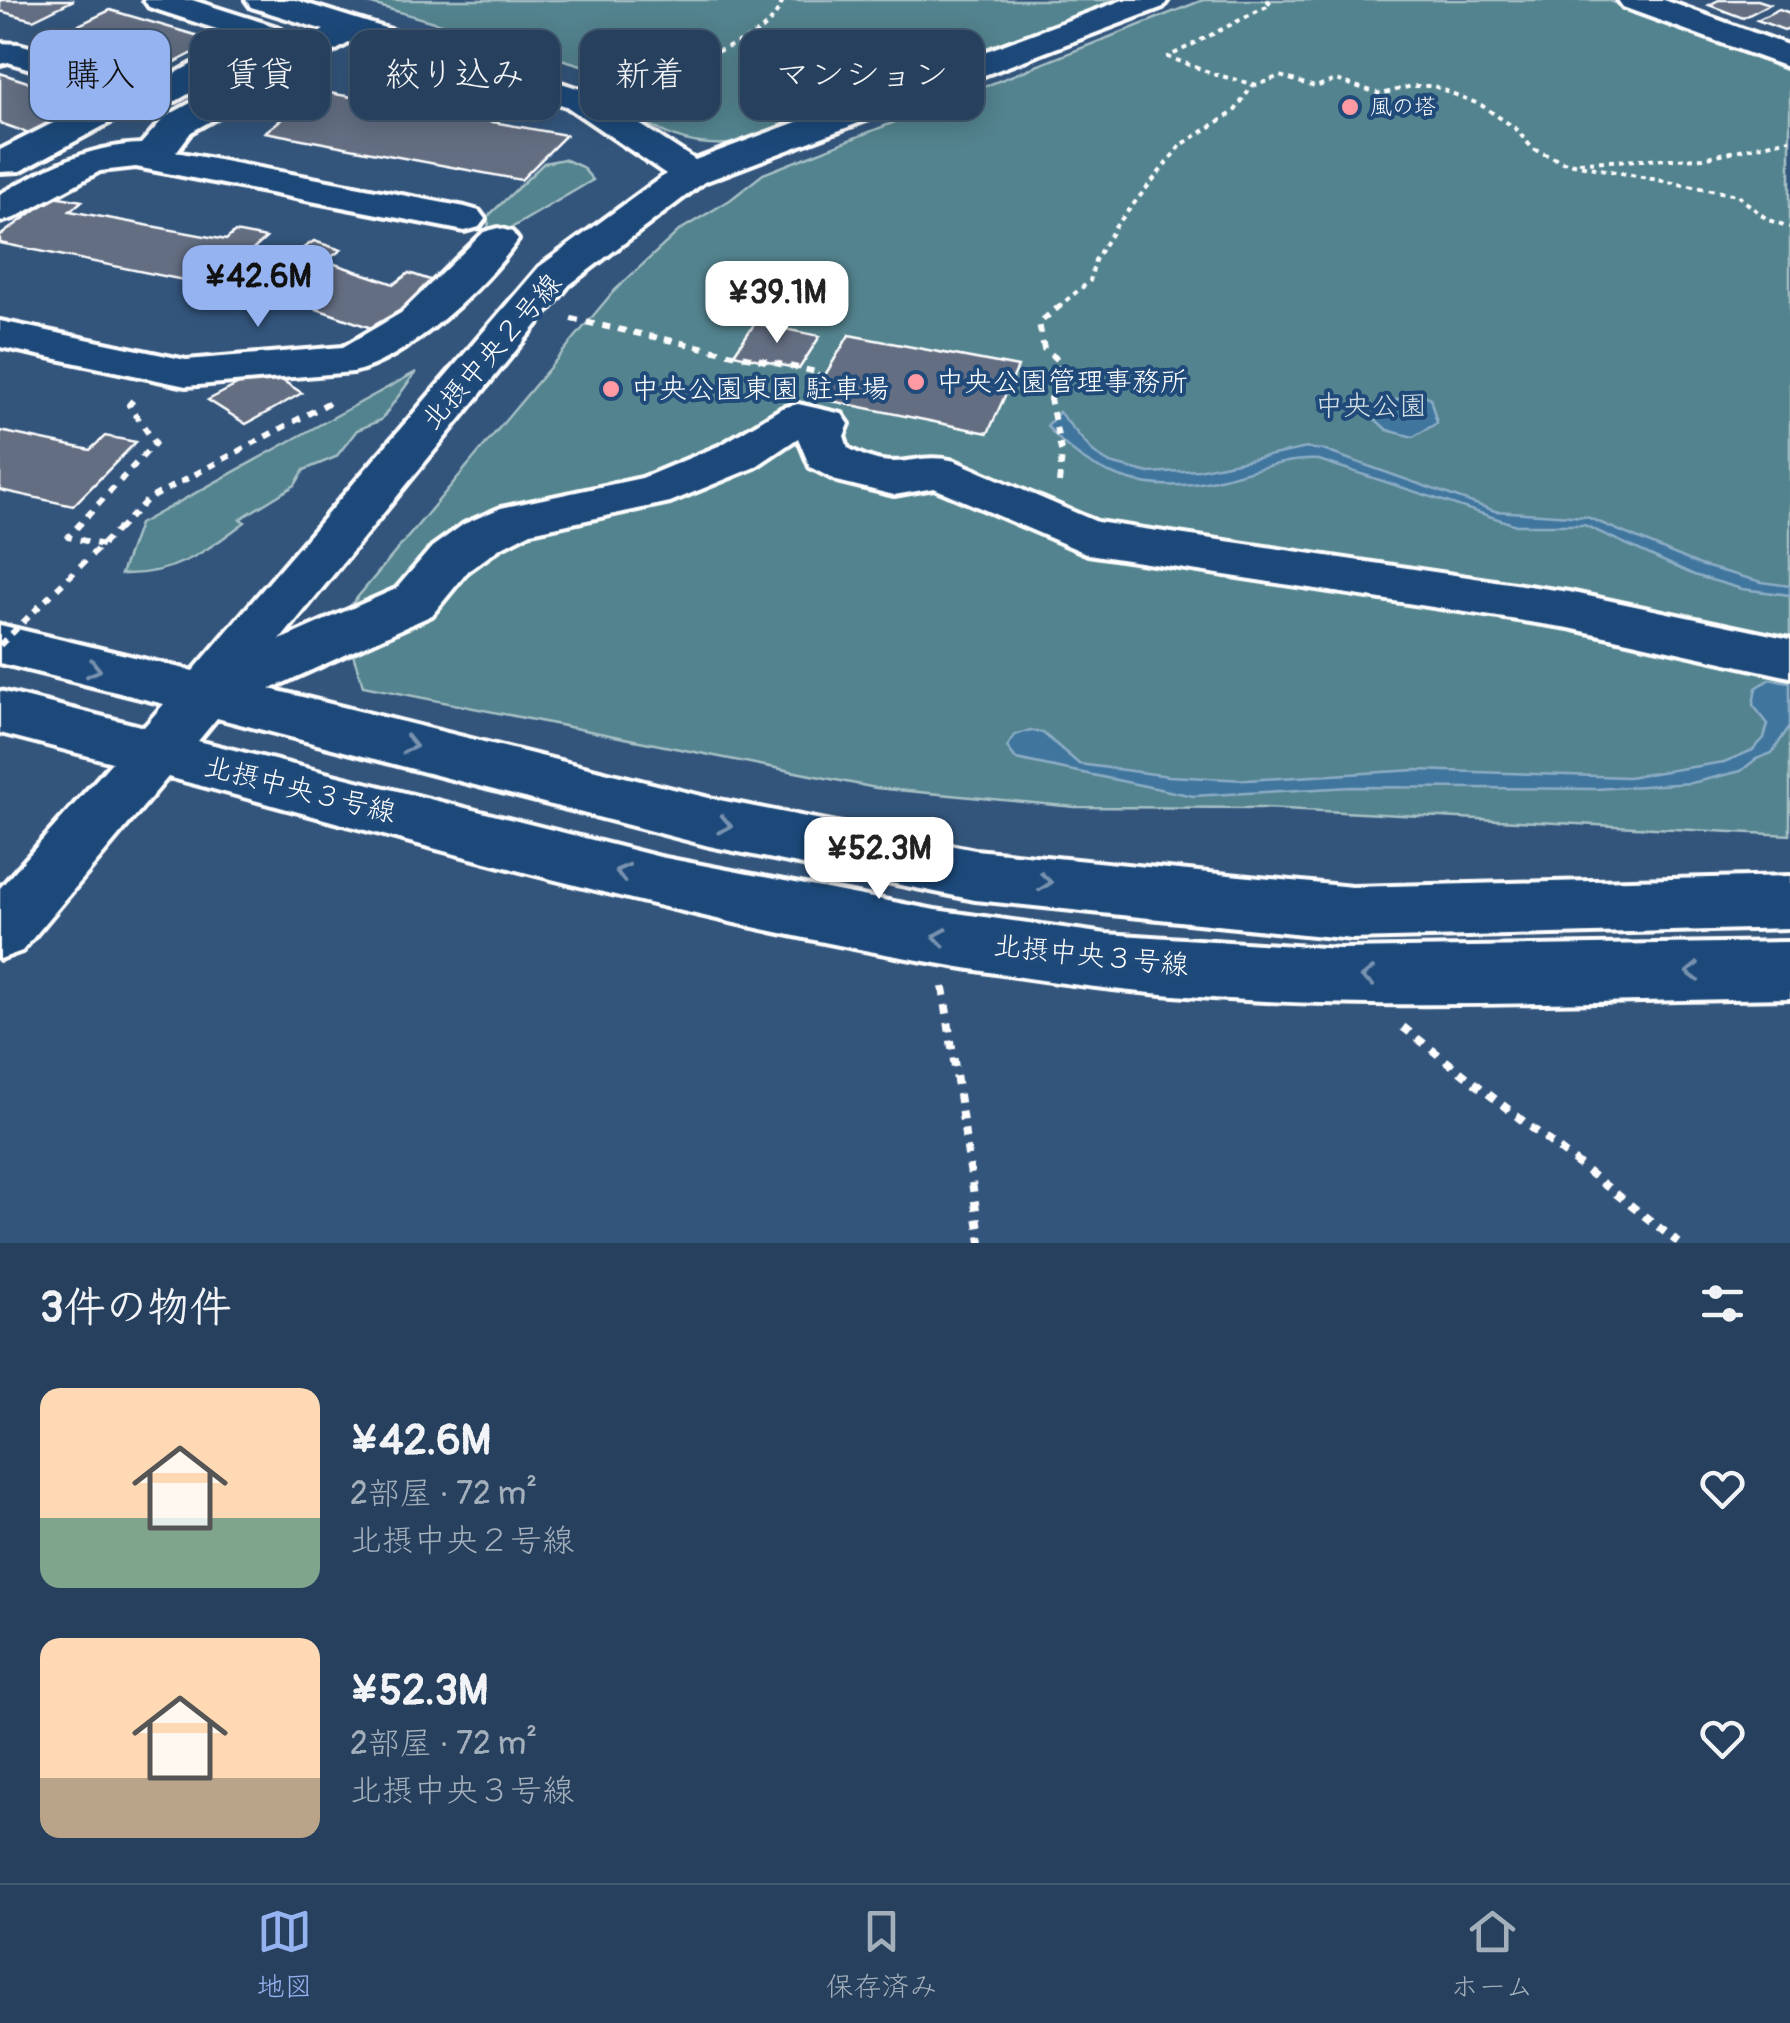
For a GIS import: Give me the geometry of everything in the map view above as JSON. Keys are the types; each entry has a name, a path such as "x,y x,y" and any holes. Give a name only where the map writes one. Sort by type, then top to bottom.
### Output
{"street":[{"path":"160,0 268,35 170,91"},
{"path":"262,0 578,99 691,174"},
{"name":"北摂中央２号線","path":"0,932 554,276 691,174 1152,0"},
{"path":"1658,3 1790,58"},
{"path":"142,157 166,146 178,125 351,28"},
{"path":"0,54 7,51 30,58"},
{"path":"0,161 7,163 88,120"},
{"path":"0,210 98,159 142,157 481,229 416,322 353,360 186,373 0,334"},
{"path":"203,696 414,602 450,559 482,536 518,518 653,491 738,456 798,418 826,424 821,436 827,456 854,471 882,480 912,480 938,472 1088,537 1569,610 1790,658"},
{"path":"0,645 709,822 974,876 1352,913 1790,902"},
{"name":"北摂中央３号線","path":"0,712 150,754 660,882 935,937 1106,961 1339,977 1790,970"}],"path":[{"path":"622,128 689,66 760,36 780,13 783,0"},
{"path":"1267,0 1271,4 1168,57 1206,74 1253,84 1265,84 1280,76 1315,87 1336,80 1380,94 1412,86 1434,86 1481,105 1514,128 1532,149 1563,162 1737,196 1768,220 1790,227"},
{"path":"1048,521 1056,499 1062,455 1050,399 1060,361 1044,349 1039,324 1090,281 1095,260 1116,226 1180,145 1234,112 1253,84"},
{"path":"1563,162 1703,158 1790,139"},
{"path":"526,308 820,373 798,418"},
{"path":"103,544 68,537 155,444 129,404 160,367"},
{"path":"0,645 147,500 338,398"},
{"path":"935,937 981,1243"},
{"path":"1401,1026 1679,1243"}],"green space":[{"path":"358,0 1123,0 984,52 984,30 740,30 740,120 803,120 742,143 682,139 644,120 720,120 720,30 580,30 580,65 560,59 560,30 461,30"},
{"name":"中央公園","path":"1203,0 1608,0 1790,72 1790,835 1264,808 1075,807 876,788 363,686 341,617 613,292 680,230 730,200 763,174 900,120 984,120 984,87"},
{"path":"564,159 582,167 593,180 513,227 505,236 487,230 489,223 484,220 544,163"},
{"path":"416,372 381,420 357,430 336,457 304,470 295,485 240,519 245,522 216,543 173,566 121,574 139,524"}],"water":[{"path":"1420,392 1430,398 1437,423 1413,437 1387,430 1374,418 1386,403"},
{"path":"1059,412 1094,453 1110,463 1149,473 1198,470 1307,448 1323,450 1495,511 1587,517 1700,565 1790,586 1790,595 1742,589 1694,575 1584,525 1516,525 1319,460 1290,462 1183,485 1139,482 1099,468 1063,443 1047,426"},
{"path":"1770,679 1790,682 1790,726 1772,753 1741,771 1692,783 1596,789 1352,787 1193,796 1016,759 1007,747 1015,735 1030,730 1043,733 1079,764 1169,776 1246,780 1416,770 1628,777 1724,762 1753,750 1764,738 1768,724 1753,705 1756,688"}],"building":[{"path":"0,0 74,0 33,20 0,11"},
{"path":"1719,0 1758,0 1770,4 1743,18 1709,5"},
{"path":"1779,9 1790,13 1790,28 1784,30 1757,20"},
{"path":"110,10 190,33 190,55 170,65 170,30 68,30"},
{"path":"0,73 30,83 30,120 63,120 34,135 0,123"},
{"path":"330,93 350,97 350,120 481,120 566,135 521,180 265,132 281,120 330,120"},
{"path":"54,196 82,201 70,211 226,240 235,232 266,238 213,286 0,243 0,236"},
{"path":"314,241 341,250 326,261 394,284 409,273 442,284 380,331 248,285"},
{"path":"755,323 820,336 799,369 734,354"},
{"name":"中央公園管理事務所","path":"849,335 1018,367 988,433 812,397"},
{"path":"266,370 302,393 246,424 208,400"},
{"path":"0,431 90,450 105,436 136,442 73,506 0,490"}],"place":[{"name":"風の塔","path":"1350,107"},
{"name":"中央公園管理事務所","path":"916,382"},
{"name":"中央公園東園 駐車場","path":"611,389"}]}
